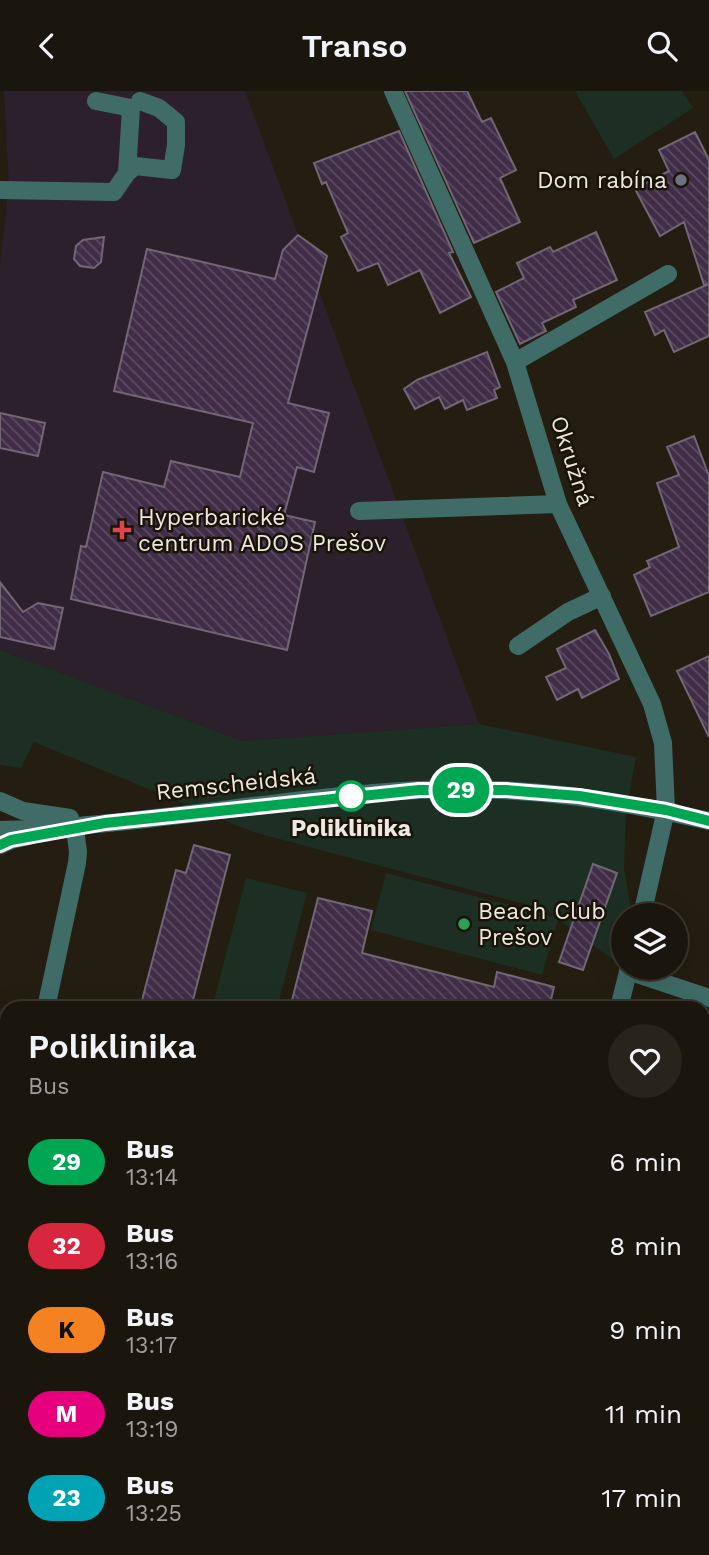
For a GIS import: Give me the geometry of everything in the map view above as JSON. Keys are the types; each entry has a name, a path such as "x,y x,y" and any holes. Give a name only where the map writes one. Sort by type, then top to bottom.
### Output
{"street":[{"name":"Okružná","path":"393,91 515,362 558,504 652,704 663,743 666,810 645,903"},
{"path":"96,101 131,108 127,173"},
{"path":"0,190 114,192 135,166 172,170 176,122 159,108 141,101"},
{"path":"515,362 668,274"},
{"path":"359,511 558,504"},
{"path":"518,646 568,612 602,596"},
{"name":"Remscheidská","path":"0,830 105,823 419,790 506,790 579,796 666,810"},
{"name":"Remscheidská","path":"0,801 23,811 105,823"},
{"path":"666,810 709,821"},
{"name":"Remscheidská","path":"0,845 11,840 105,823"},
{"path":"47,1001 78,852 75,828"},
{"path":"621,1001 625,980"},
{"path":"659,980 709,998"}],"shaded area":[{"path":"4,91 245,91 479,724 243,741 0,650 0,264 9,187"}],"green space":[{"path":"575,91 682,91 693,108 614,159"},
{"path":"0,650 243,741 479,724 636,757 626,813 624,868 630,903 611,903 611,958 558,919 542,975 371,930 386,873 555,917 547,910 253,832 34,742 21,768 0,765"},
{"path":"246,878 307,893 279,1001 214,1001"}],"building":[{"path":"405,91 467,91 482,122 491,118 516,170 500,178 520,222 474,243"},
{"path":"399,131 453,252 449,253 471,297 440,313 420,270 388,285 378,263 358,271 341,237 348,233 326,182 322,184 314,163"},
{"name":"Dom rabína","path":"695,132 709,160 709,284 704,285 684,222 660,236 635,189 669,171 659,150"},
{"path":"596,232 617,280 573,300 576,307 542,323 546,331 520,344 496,292 524,278 517,263 550,247 553,252"},
{"path":"298,235 327,256 288,403 329,413 314,472 297,467 284,515 315,522 287,650 71,599 81,546 86,547 103,472 164,487 171,461 240,477 253,423 114,391 147,249 275,279 283,250"},
{"path":"104,237 101,262 94,268 80,266 74,259 76,246 83,240"},
{"path":"709,284 709,336 674,352 664,330 655,335 645,312"},
{"path":"487,352 500,387 494,390 497,398 467,410 463,400 445,409 439,397 415,409 404,389 417,380"},
{"path":"0,413 45,423 38,456 0,448"},
{"path":"694,436 709,476 709,592 651,616 634,575 650,567 647,561 679,547 657,483 679,475 667,447"},
{"path":"0,582 23,612 38,603 63,608 54,649 0,637"},
{"path":"595,630 619,679 582,698 578,689 557,700 546,677 566,668 557,649"},
{"path":"709,656 709,737 677,671"},
{"path":"194,845 230,855 193,1001 142,1001 176,870 186,873"},
{"path":"593,864 617,873 583,970 559,962"},
{"path":"318,898 372,911 362,953 494,987 497,972 554,987 551,1001 292,1001"}],"bus line":[{"name":"29","path":"0,845 11,840 105,823 419,790 506,790 579,796 666,810 709,821"}],"place":[{"name":"Dom rabína","path":"681,180"},
{"name":"Hyperbarické centrum ADOS Prešov","path":"122,530"},
{"name":"Poliklinika","path":"351,796"},
{"name":"Beach Club Prešov","path":"464,924"}]}
